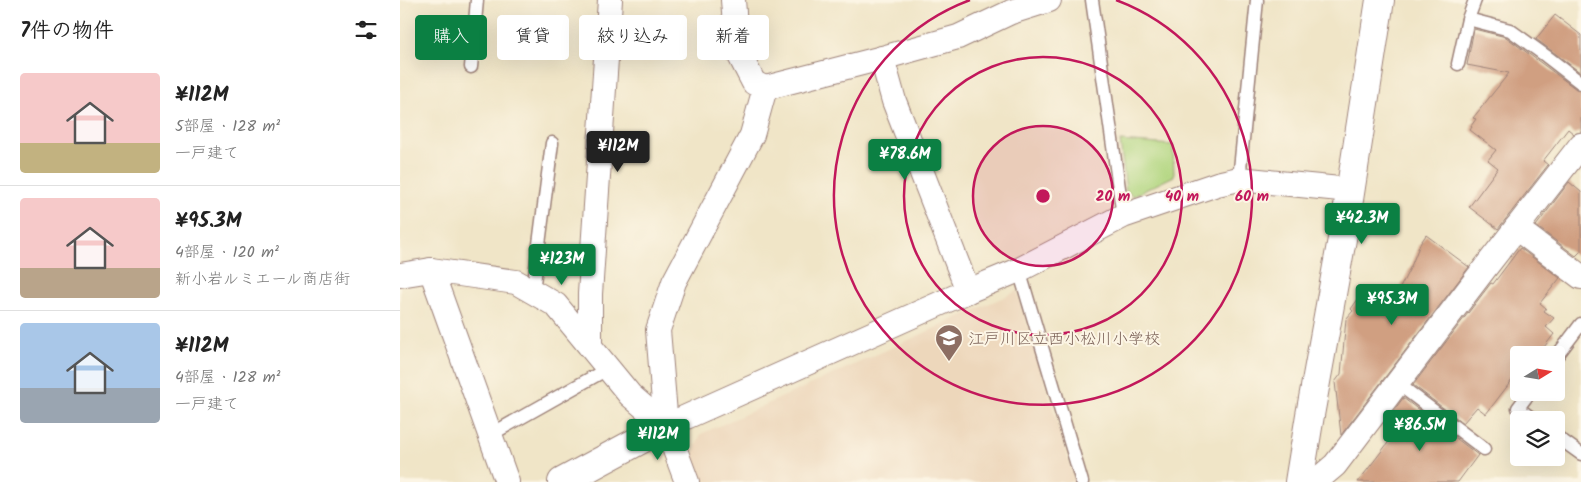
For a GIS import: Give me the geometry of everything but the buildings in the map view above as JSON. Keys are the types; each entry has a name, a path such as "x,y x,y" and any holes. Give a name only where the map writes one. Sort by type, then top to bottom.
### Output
{"street":[{"path":"590,346 590,294 610,0"},
{"path":"734,0 737,50 754,83 765,88 958,37 1011,6 1049,0"},
{"path":"1299,482 1350,190 1380,0"},
{"path":"882,58 894,102 968,291"},
{"path":"687,482 666,426 658,330 674,282 752,135 765,88"},
{"path":"1315,482 1335,465 1581,145"},
{"path":"562,482 666,426 1019,270 1123,216 1217,184 1238,179 1350,190"},
{"path":"1516,228 1581,277"},
{"path":"400,275 431,270 516,282 533,291 556,305 630,395 666,426"},
{"path":"431,270 507,482"}],"lane":[{"path":"471,67 477,0"},
{"path":"1092,0 1123,216"},
{"path":"1238,179 1257,0"},
{"path":"1458,64 1468,19 1476,0"},
{"path":"1468,19 1510,30 1581,83"},
{"path":"533,291 552,143"},
{"path":"1019,270 1082,482"},
{"path":"1564,346 1581,324"},
{"path":"490,435 609,368"},
{"path":"1397,383 1484,449"},
{"path":"1522,411 1518,408 1523,401"},
{"path":"1565,442 1581,454"}],"shaded area":[{"name":"江戸川区立西小松川小学校","path":"1017,291 1075,482 704,482 692,455 701,434"}],"green space":[{"path":"1120,141 1173,145 1174,176 1133,196 1126,191"}],"place":[{"name":"江戸川区立西小松川小学校","path":"949,362"}]}
